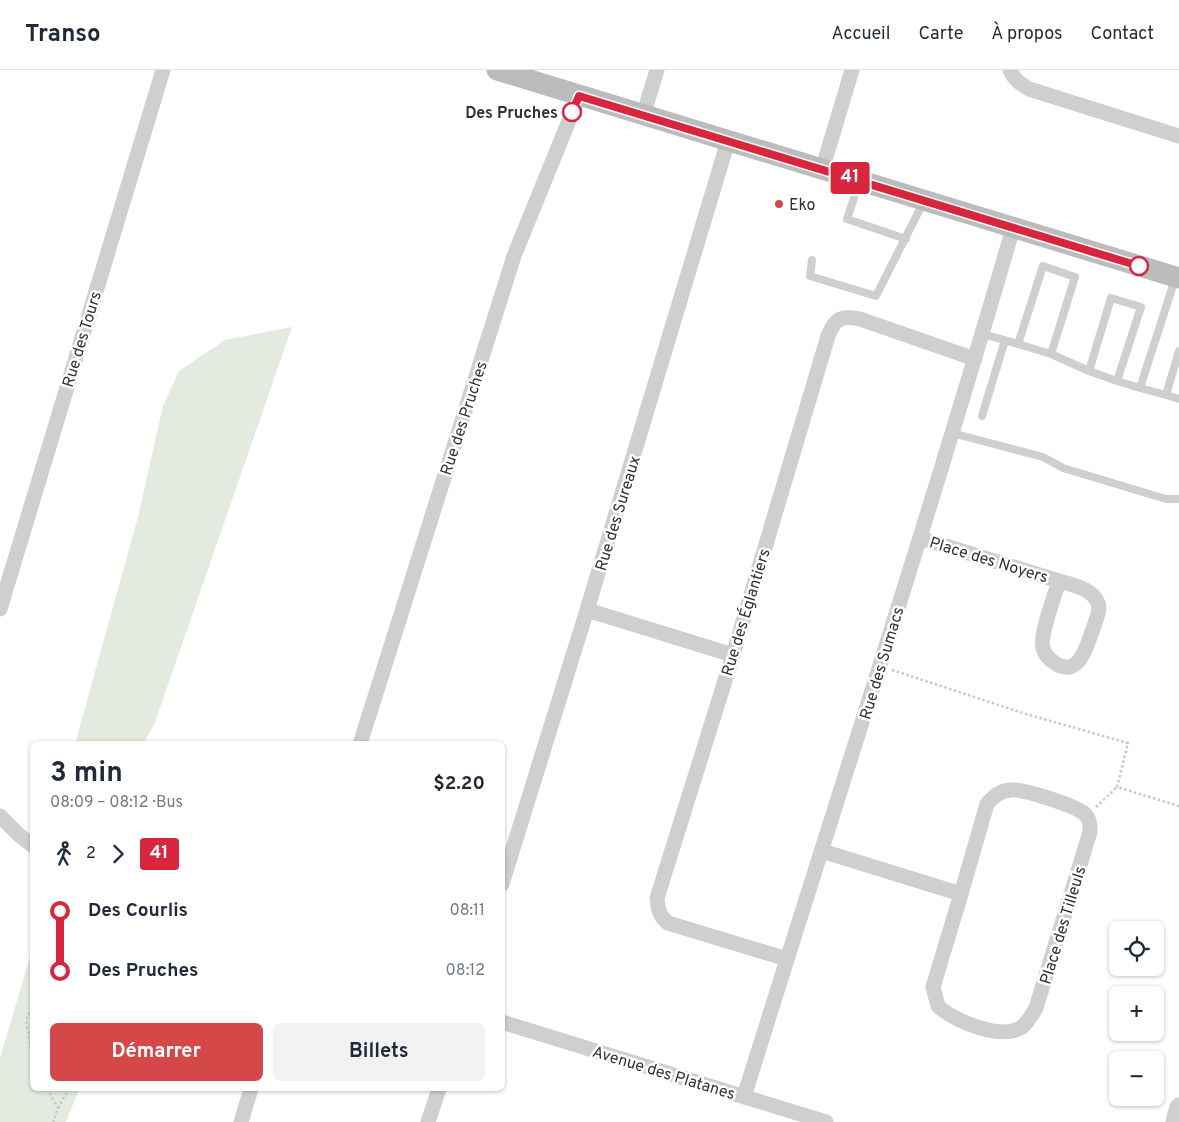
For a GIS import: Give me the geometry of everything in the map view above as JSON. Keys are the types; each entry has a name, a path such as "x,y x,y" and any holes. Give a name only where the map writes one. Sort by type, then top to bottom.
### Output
{"main road":[{"path":"497,70 1013,228 1178,273"}],"street":[{"name":"Rue des Tours","path":"0,608 162,70"},
{"path":"643,116 657,70"},
{"path":"822,170 852,70"},
{"path":"1010,70 1016,80 1029,89 1179,136"},
{"name":"Rue des Pruches","path":"361,741 514,256 579,96"},
{"name":"Rue des Sureaux","path":"505,874 588,610 728,141"},
{"name":"Rue des Sumacs","path":"744,1097 920,538 983,334 1013,228"},
{"name":"Rue des Églantiers","path":"787,959 668,924 662,918 658,909 657,898 832,327 839,319 849,317 860,319 975,359"},
{"name":"Place des Noyers","path":"920,538 1080,587 1094,597 1099,604 1098,614 1084,654 1078,663 1068,667 1056,664 1048,657 1043,648 1043,637 1059,581"},
{"path":"588,610 733,655"},
{"name":"Place des Tilleuls","path":"1017,789 1077,808 1087,815 1090,823 1090,832 1036,1008 1021,1027 1010,1032 999,1032 956,1019 938,1006 934,987 961,894 987,804 994,796 1017,789"},
{"path":"0,816 30,843"},
{"path":"822,851 961,894"},
{"name":"Avenue des Platanes","path":"505,1023 826,1122"},
{"path":"241,1122 250,1091"},
{"path":"428,1122 438,1091"},
{"path":"1175,1122 1179,1107"}],"lane":[{"path":"860,181 847,219 906,239"},
{"path":"812,260 810,276 876,296 924,201"},
{"path":"1018,344 1043,266 1075,277 1051,354"},
{"path":"1140,388 1178,273"},
{"path":"1089,371 1111,298 1140,307 1117,381"},
{"path":"983,334 1051,354 1117,381 1179,399"},
{"path":"982,416 1005,340"},
{"path":"1166,395 1179,351"},
{"path":"952,433 1042,457 1063,468 1166,499 1179,499"}],"path":[{"path":"880,667 1026,714 1128,743 1117,787 1087,815"},
{"path":"1117,787 1179,806"},
{"path":"30,1012 26,1020 30,1044"},
{"path":"48,1091 58,1108"},
{"path":"54,1122 58,1108 68,1091"}],"shaded area":[{"path":"292,327 154,725 145,741 76,741 138,517 163,406 179,371 225,340"},
{"path":"30,958 30,1091 78,1091 66,1122 0,1122 0,1058"}],"bus line":[{"name":"41","path":"572,112 579,96 1139,266"}],"place":[{"name":"Des Pruches","path":"572,112"},
{"name":"Eko","path":"779,204"}]}
